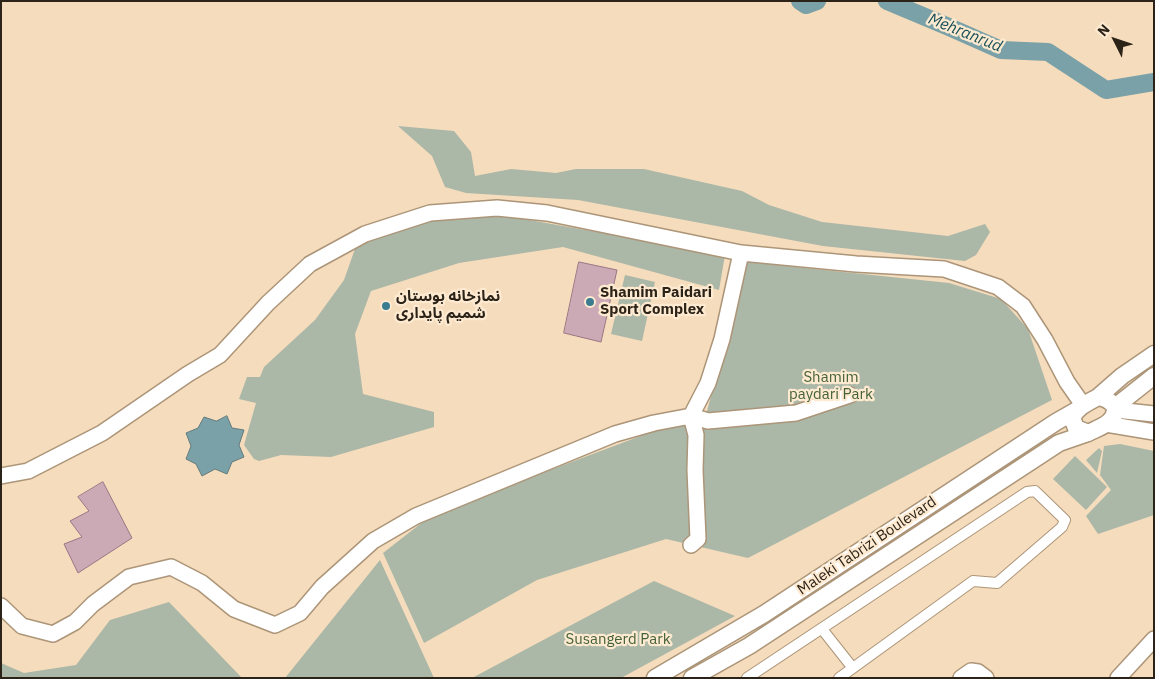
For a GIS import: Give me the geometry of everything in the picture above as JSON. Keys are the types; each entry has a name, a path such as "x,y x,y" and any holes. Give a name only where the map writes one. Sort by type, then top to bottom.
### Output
{"main road":[{"name":"Maleki Tabrizi Boulevard","path":"655,678 764,614 1086,404 1154,354"},
{"path":"1115,408 1109,400 1104,398 1086,404 1072,418 1073,423 1076,428 1088,433 1106,424 1112,420 1115,408 1154,376"},
{"name":"Maleki Tabrizi Boulevard","path":"692,678 749,646 1059,443 1088,433"}],"street":[{"path":"1,476 28,470 102,433 220,354 268,303 310,264 365,234 430,213 497,208 547,213 741,252 856,264 944,269 998,287 1023,306 1045,340 1067,382 1086,404"},
{"path":"691,545 698,539 698,519 695,470 696,435 691,416 708,383 722,339 741,252"},
{"path":"1,606 22,626 52,634 75,622 93,604 129,577 171,567 202,583 234,609 275,625 300,613 322,587 373,541 416,516 615,434 654,423 691,416 708,421 796,413 850,395"},
{"path":"1115,408 1154,414"},
{"path":"1106,424 1154,432"},
{"path":"747,678 1027,492 1035,491 1065,520 1062,526 997,583 973,581 839,678"},
{"path":"822,629 852,667"},
{"path":"1118,678 1154,639"},
{"path":"961,678 971,671 982,675"}],"green space":[{"path":"398,126 454,131 471,152 475,176 511,169 556,173 576,169 644,169 742,191 769,205 822,222 948,236 985,224 990,232 976,255 965,261 823,246 578,200 466,193 445,187 432,156"},
{"path":"496,214 725,255 719,290 563,247 459,263 371,291 355,334 363,394 434,412 434,427 331,457 281,455 259,461 254,459 244,445 256,403 239,399 247,377 260,377 264,367 315,320 344,280 356,246 431,221"},
{"name":"Shamim paydari Park","path":"747,262 949,283 1001,299 1028,329 1052,400 748,558 666,539 537,580 424,643 383,553 433,514 707,411"},
{"path":"625,275 655,282 642,341 611,334"},
{"path":"1120,444 1154,451 1154,515 1098,534 1086,516 1111,490 1100,475 1104,446"},
{"path":"1099,448 1102,451 1097,473 1086,460"},
{"path":"1075,456 1107,487 1086,510 1053,479"},
{"path":"380,560 434,678 285,678"},
{"name":"Susangerd Park","path":"654,581 735,616 621,678 472,678"},
{"path":"169,602 242,678 1,678 1,663 24,673 76,665 110,620"}],"water":[{"path":"227,416 232,428 244,430 239,445 244,457 232,462 227,474 215,469 202,476 196,464 186,459 191,446 186,433 198,428 204,417 216,421"}],"building":[{"name":"Shamim Paidari Sport Complex","path":"579,262 617,270 601,342 564,333"},
{"path":"103,482 132,538 78,573 64,544 82,537 70,521 89,511 78,497"}],"waterway":[{"name":"Mehranrud","path":"800,1 806,5 817,1"},
{"name":"Mehranrud","path":"887,1 1001,50 1048,52 1106,90 1154,82"}],"place":[{"name":"Shamim Paidari Sport Complex","path":"590,302"},
{"name":"نمازخانه بوستان شمیم پایداری","path":"386,306"}]}
